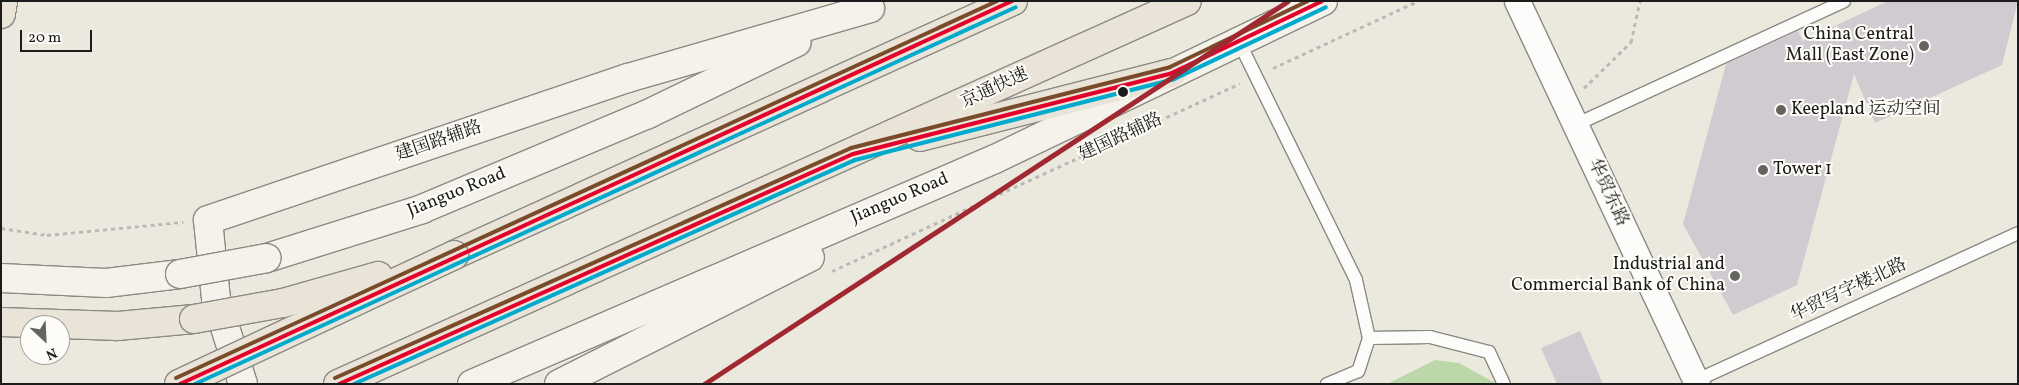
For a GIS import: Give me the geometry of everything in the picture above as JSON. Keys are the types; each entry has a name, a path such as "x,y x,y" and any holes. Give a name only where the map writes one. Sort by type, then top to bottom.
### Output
{"highway":[{"path":"1,14 3,1"},
{"path":"179,384 454,255 1013,1"},
{"name":"京通快速","path":"338,384 513,304 853,154 1187,1"},
{"path":"853,154 1172,73"},
{"path":"1,322 118,326 194,319 283,303 454,255"},
{"path":"384,384 513,304"}],"street":[{"name":"Jianguo Road","path":"472,384 995,159 1323,1"},
{"name":"华贸东路","path":"1517,1 1696,382"},
{"name":"Jianguo Road","path":"1,278 106,283 180,274 267,258 422,209 648,114 877,4"},
{"name":"建国路辅路","path":"208,220 628,78 877,4"},
{"path":"559,384 995,159"},
{"path":"208,220 216,299 243,384"}],"lane":[{"path":"1571,115 1844,1"},
{"path":"1238,42 1356,280 1369,338 1358,371 1327,384"},
{"name":"华贸写字楼北路","path":"1696,382 2018,233"},
{"path":"1369,338 1430,337 1489,352 1504,384"}],"path":[{"name":"建国路辅路","path":"822,276 1418,1"},
{"path":"1571,115 1631,42 1640,1"},
{"path":"1,228 47,235 208,220"}],"green space":[{"path":"1435,360 1459,363 1497,384 1387,384"}],"building":[{"name":"Tower 1","path":"1888,1 2018,1 2002,65 1875,123 1854,74 1797,285 1733,315 1683,224 1726,64 1798,31 1803,41"},
{"path":"1580,331 1603,384 1557,384 1541,348"}],"metro line":[{"name":"1","path":"704,384 1288,1"}],"transit line":[{"path":"176,378 997,1"},
{"path":"180,384 1012,1"},
{"path":"335,378 851,148 1170,67 1308,1"},
{"path":"339,384 853,154 1172,73 1322,1"},
{"path":"195,384 1016,7"},
{"path":"354,384 855,160 1174,79 1326,7"}],"place":[{"name":"China Central Mall (East Zone)","path":"1924,46"},
{"name":"Keepland 运动空间","path":"1781,110"},
{"name":"Tower 1","path":"1763,170"},
{"name":"Industrial and Commercial Bank of China","path":"1735,276"}]}
